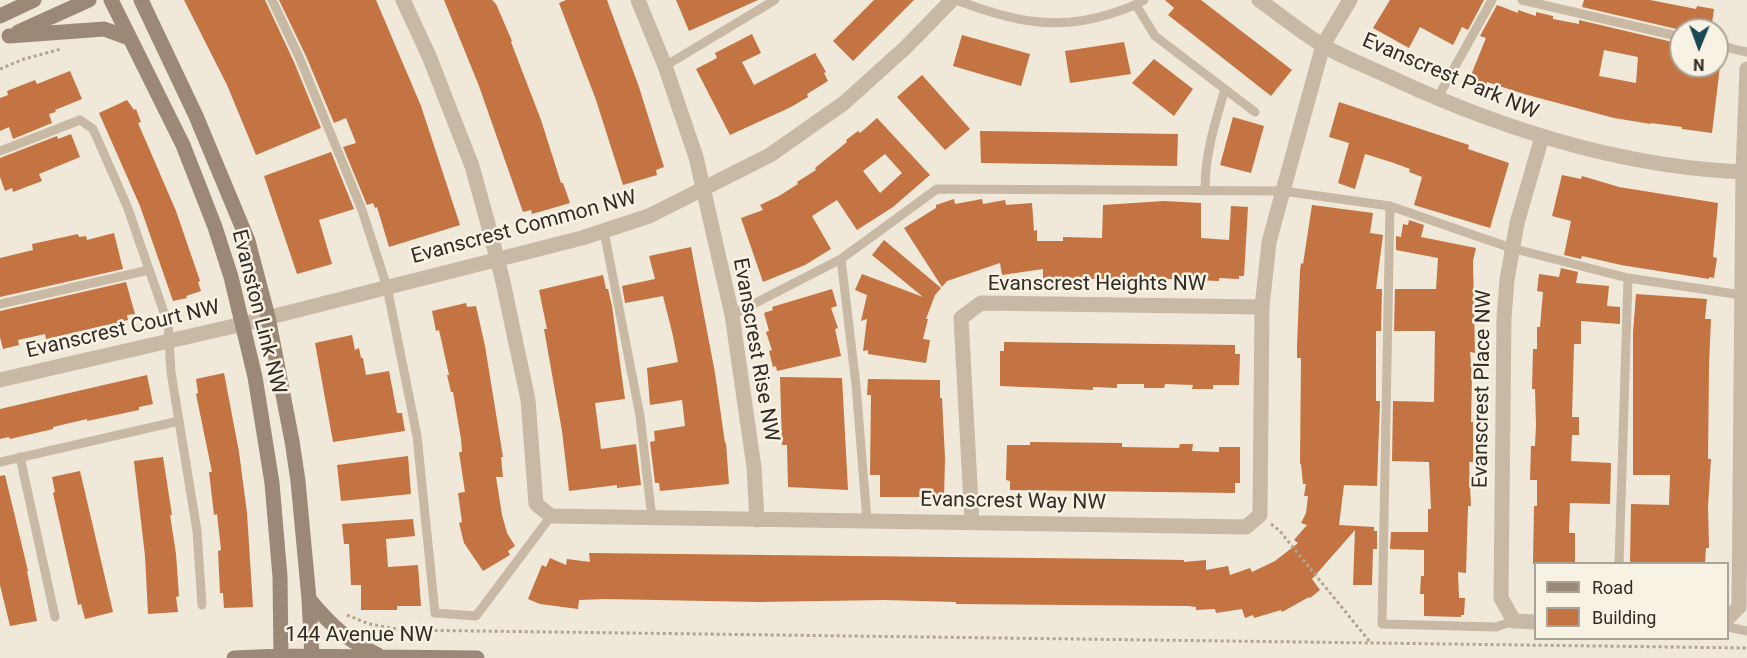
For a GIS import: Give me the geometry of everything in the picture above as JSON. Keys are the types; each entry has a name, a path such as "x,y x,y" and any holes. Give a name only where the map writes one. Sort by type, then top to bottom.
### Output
{"street":[{"path":"0,16 34,0"},
{"path":"5,38 89,0"},
{"name":"Evanston Link NW","path":"111,0 183,145 231,277 256,321 292,441 309,599 312,657"},
{"name":"Evanston Link NW","path":"141,0 196,116 248,241 256,321 255,377 273,483 280,578 281,657"},
{"path":"403,0 429,56 472,166 497,260 528,400 536,504 551,516"},
{"name":"Evanscrest Rise NW","path":"638,0 665,66 696,157 732,315 754,467 757,520"},
{"name":"Evanscrest Common NW","path":"256,321 497,260 604,231 649,216 770,155 844,103 954,0"},
{"name":"Evanscrest Park NW","path":"1259,0 1323,45 1437,99 1491,121 1600,152 1658,163 1745,172"},
{"path":"1260,515 1262,307 1269,242 1323,45 1350,0"},
{"path":"5,38 104,29 129,38"},
{"path":"1729,617 1739,608 1747,69"},
{"name":"Evanscrest Place NW","path":"1514,621 1501,598 1504,318 1511,248 1542,137"},
{"name":"Evanscrest Heights NW","path":"972,522 961,318 981,303 1262,307"},
{"name":"Evanscrest Court NW","path":"0,380 256,321"},
{"name":"Evanscrest Way NW","path":"551,516 1246,527 1260,515"},
{"path":"309,599 329,624 358,645 382,656"},
{"path":"1514,621 1534,622"},
{"name":"144 Avenue NW","path":"234,658 382,656 477,658"}],"lane":[{"path":"272,0 300,59 362,210 387,287 417,436 435,613 476,616 551,516"},
{"path":"665,66 775,0"},
{"path":"954,0 998,16 1055,24 1097,18 1140,3 1155,36 1255,112"},
{"path":"1437,99 1492,0"},
{"path":"1522,0 1669,34"},
{"path":"1729,48 1747,52"},
{"path":"1205,189 1205,168 1210,140 1225,89"},
{"path":"0,151 80,120 93,129 127,206 168,324 171,372 197,531 202,605"},
{"path":"732,315 841,259 937,189 1282,191 1390,207 1511,248 1628,278 1742,295"},
{"path":"1390,207 1383,624 1496,627 1514,621"},
{"path":"604,231 640,416 652,518"},
{"path":"841,259 856,385 867,520"},
{"path":"0,304 149,270"},
{"path":"1619,562 1628,278"},
{"path":"0,462 179,421"},
{"path":"20,457 55,617"},
{"path":"1729,627 1747,631"}],"path":[{"path":"0,69 24,59 66,48"},
{"path":"1260,515 1280,530 1370,642"},
{"path":"345,614 369,624 403,630 1747,648"}],"building":[{"path":"184,0 265,0 321,128 256,155 227,85"},
{"path":"279,0 376,0 421,106 460,225 389,247 377,207 375,208 373,203 367,205 343,147 356,143 346,118 334,123"},
{"path":"444,0 492,0 496,4 512,41 570,203 532,214 531,210 523,212 479,86"},
{"path":"566,0 607,0 639,87 664,167 656,170 657,175 623,185 596,100 559,3"},
{"path":"676,0 758,0 689,31"},
{"path":"874,0 914,0 853,61 833,41"},
{"path":"1165,0 1201,0 1292,70 1271,96 1168,15 1174,8"},
{"path":"1390,0 1484,0 1468,30 1462,27 1453,45 1420,27 1409,48 1373,28"},
{"path":"1584,0 1650,0 1696,9 1697,6 1714,9 1713,18 1669,18 1669,27 1582,7"},
{"path":"1497,5 1518,13 1518,10 1536,16 1536,12 1553,16 1553,19 1579,24 1579,20 1669,41 1669,78 1719,78 1712,133 1614,118 1487,82 1486,86 1469,80 1486,38 1480,36","holes":["1604,50 1638,57 1636,83 1599,76"]},
{"path":"752,34 761,53 742,62 754,85 815,53 826,72 824,73 828,81 791,107 730,135 696,69 717,58 715,53"},
{"path":"962,35 1030,54 1021,86 953,66"},
{"path":"1124,42 1131,74 1070,83 1065,51"},
{"path":"1154,59 1193,89 1174,116 1132,83"},
{"path":"70,71 82,99 49,114 52,123 13,139 9,127 0,131 0,98 8,95 7,91 35,80 37,84"},
{"path":"922,75 970,129 945,150 897,97"},
{"path":"127,100 134,110 136,109 141,122 138,123 176,211 200,281 198,282 201,291 186,296 187,298 173,301 140,206 99,113"},
{"path":"1339,102 1469,145 1468,149 1509,163 1490,228 1414,205 1422,177 1409,172 1410,169 1365,154 1355,189 1338,183 1349,143 1329,137"},
{"path":"1233,117 1264,126 1251,173 1220,165"},
{"path":"877,118 930,175 893,207 857,230 837,200 812,216 831,249 805,265 763,282 741,218 763,210 760,205 798,184 797,182 816,170 815,168 847,142 846,140 858,131 860,133","holes":["885,154 902,173 880,193 863,171"]},
{"path":"980,131 1178,134 1177,166 981,163"},
{"path":"71,134 80,157 39,174 42,181 13,192 12,188 5,191 0,177 0,158 57,136 58,139"},
{"path":"331,152 354,209 319,220 332,264 297,274 264,176"},
{"path":"1562,175 1581,179 1582,176 1619,187 1718,203 1713,257 1717,258 1714,278 1564,255 1571,221 1552,216"},
{"path":"954,199 955,204 982,199 983,204 1005,200 1006,205 1032,203 1037,241 1063,241 1063,237 1102,238 1103,205 1164,201 1201,203 1201,238 1229,240 1231,206 1248,207 1244,276 1239,276 1239,279 1219,278 1219,281 1043,278 1043,269 1002,275 1000,263 947,281 942,287 904,228 936,208 936,205"},
{"path":"1312,205 1373,213 1370,233 1383,235 1376,289 1382,289 1381,331 1376,331 1376,401 1380,401 1377,486 1344,485 1339,525 1374,527 1374,531 1377,531 1377,549 1373,549 1372,585 1353,585 1355,530 1312,579 1320,590 1310,598 1282,612 1281,610 1254,618 1253,615 1245,618 1242,609 1216,613 1215,609 1196,610 1196,607 1188,606 956,604 956,602 885,600 758,602 606,599 579,600 578,609 540,604 528,599 542,565 546,567 550,558 566,565 567,559 590,562 589,553 1125,559 1184,560 1184,562 1206,560 1206,570 1228,566 1230,575 1250,568 1252,572 1275,561 1298,543 1294,540 1307,525 1301,523 1306,513 1308,496 1304,496 1306,484 1303,484 1300,464 1301,358 1297,358 1297,345 1300,271"},
{"path":"1409,220 1424,225 1421,237 1476,248 1473,261 1475,353 1470,352 1473,462 1469,462 1471,506 1468,506 1466,573 1458,572 1459,598 1465,598 1464,615 1461,617 1424,616 1424,594 1420,594 1421,576 1424,576 1424,550 1390,549 1391,532 1428,532 1428,509 1431,509 1429,462 1392,461 1393,401 1434,402 1435,331 1394,331 1395,289 1436,289 1438,258 1396,250 1396,236 1401,237 1403,224 1408,225"},
{"path":"114,233 123,269 0,297 0,258 33,250 32,244 78,234 79,237 86,236 87,240"},
{"path":"884,240 941,288 935,295 926,319 928,319 923,339 930,340 926,363 868,354 868,350 863,351 867,319 861,321 867,295 855,290 862,274 923,297 872,255"},
{"path":"691,247 715,373 726,443 729,484 660,491 659,483 655,483 650,442 655,441 654,431 685,426 682,400 650,405 647,368 678,362 663,296 625,303 622,286 655,279 649,256"},
{"path":"1561,268 1578,272 1576,283 1609,286 1607,306 1620,307 1620,324 1581,321 1581,344 1574,344 1572,417 1579,417 1579,435 1572,435 1571,461 1611,463 1610,504 1570,503 1569,533 1575,533 1575,562 1534,562 1533,564 1537,480 1530,480 1531,446 1535,446 1536,425 1535,389 1532,389 1533,349 1537,349 1537,327 1540,327 1543,292 1537,291 1539,274 1559,277"},
{"path":"603,275 612,306 625,399 595,403 601,449 636,444 641,485 617,488 617,485 569,491 562,431 544,329 547,329 539,290"},
{"path":"126,282 135,314 127,315 128,320 46,339 45,334 18,340 19,345 3,349 0,337 0,311"},
{"path":"832,289 837,306 831,308 838,328 835,329 841,356 777,371 776,366 773,367 769,351 772,350 766,332 769,331 764,313 773,310 772,307"},
{"path":"1636,294 1707,299 1705,319 1711,319 1708,459 1711,459 1708,506 1709,548 1706,548 1705,562 1630,562 1631,504 1669,505 1670,475 1633,475 1633,333"},
{"path":"466,303 467,307 476,306 485,346 503,457 501,457 503,477 496,477 502,515 507,533 515,546 508,551 510,555 483,571 464,543 459,523 462,522 458,493 465,492 459,452 462,452 461,439 439,330 436,331 432,311"},
{"path":"352,335 355,350 359,348 361,358 363,358 366,375 389,371 397,413 402,413 405,431 333,442 315,343"},
{"path":"1004,342 1235,345 1235,354 1240,354 1239,385 1213,385 1213,389 1192,389 1193,385 1165,384 1164,388 1144,388 1144,384 1117,384 1117,388 1093,387 1093,390 1000,386 1000,351 1004,351"},
{"path":"224,373 239,452 247,513 253,607 224,608 223,593 220,593 218,551 221,550 217,514 214,515 209,472 212,472 196,394 198,393 196,379"},
{"path":"147,375 153,404 139,407 139,410 87,421 87,419 10,439 9,437 0,439 0,409"},
{"path":"780,377 842,378 848,490 788,487 787,445 782,445"},
{"path":"868,379 940,380 945,458 944,497 880,497 880,475 870,475 871,395 867,395"},
{"path":"1030,442 1122,443 1122,447 1179,448 1180,444 1193,444 1192,451 1219,452 1219,447 1240,447 1240,483 1235,483 1235,493 1010,490 1010,481 1006,480 1007,445 1030,445"},
{"path":"408,456 411,494 341,501 337,465"},
{"path":"163,457 176,554 178,612 148,614 145,556 134,461"},
{"path":"80,471 113,612 85,619 81,604 78,605 53,493 55,492 52,477"},
{"path":"5,475 28,571 37,621 10,626 0,585 0,476"},
{"path":"413,519 415,536 386,539 388,567 418,565 421,606 397,606 397,610 361,610 361,585 351,585 349,544 344,544 342,524"}]}
